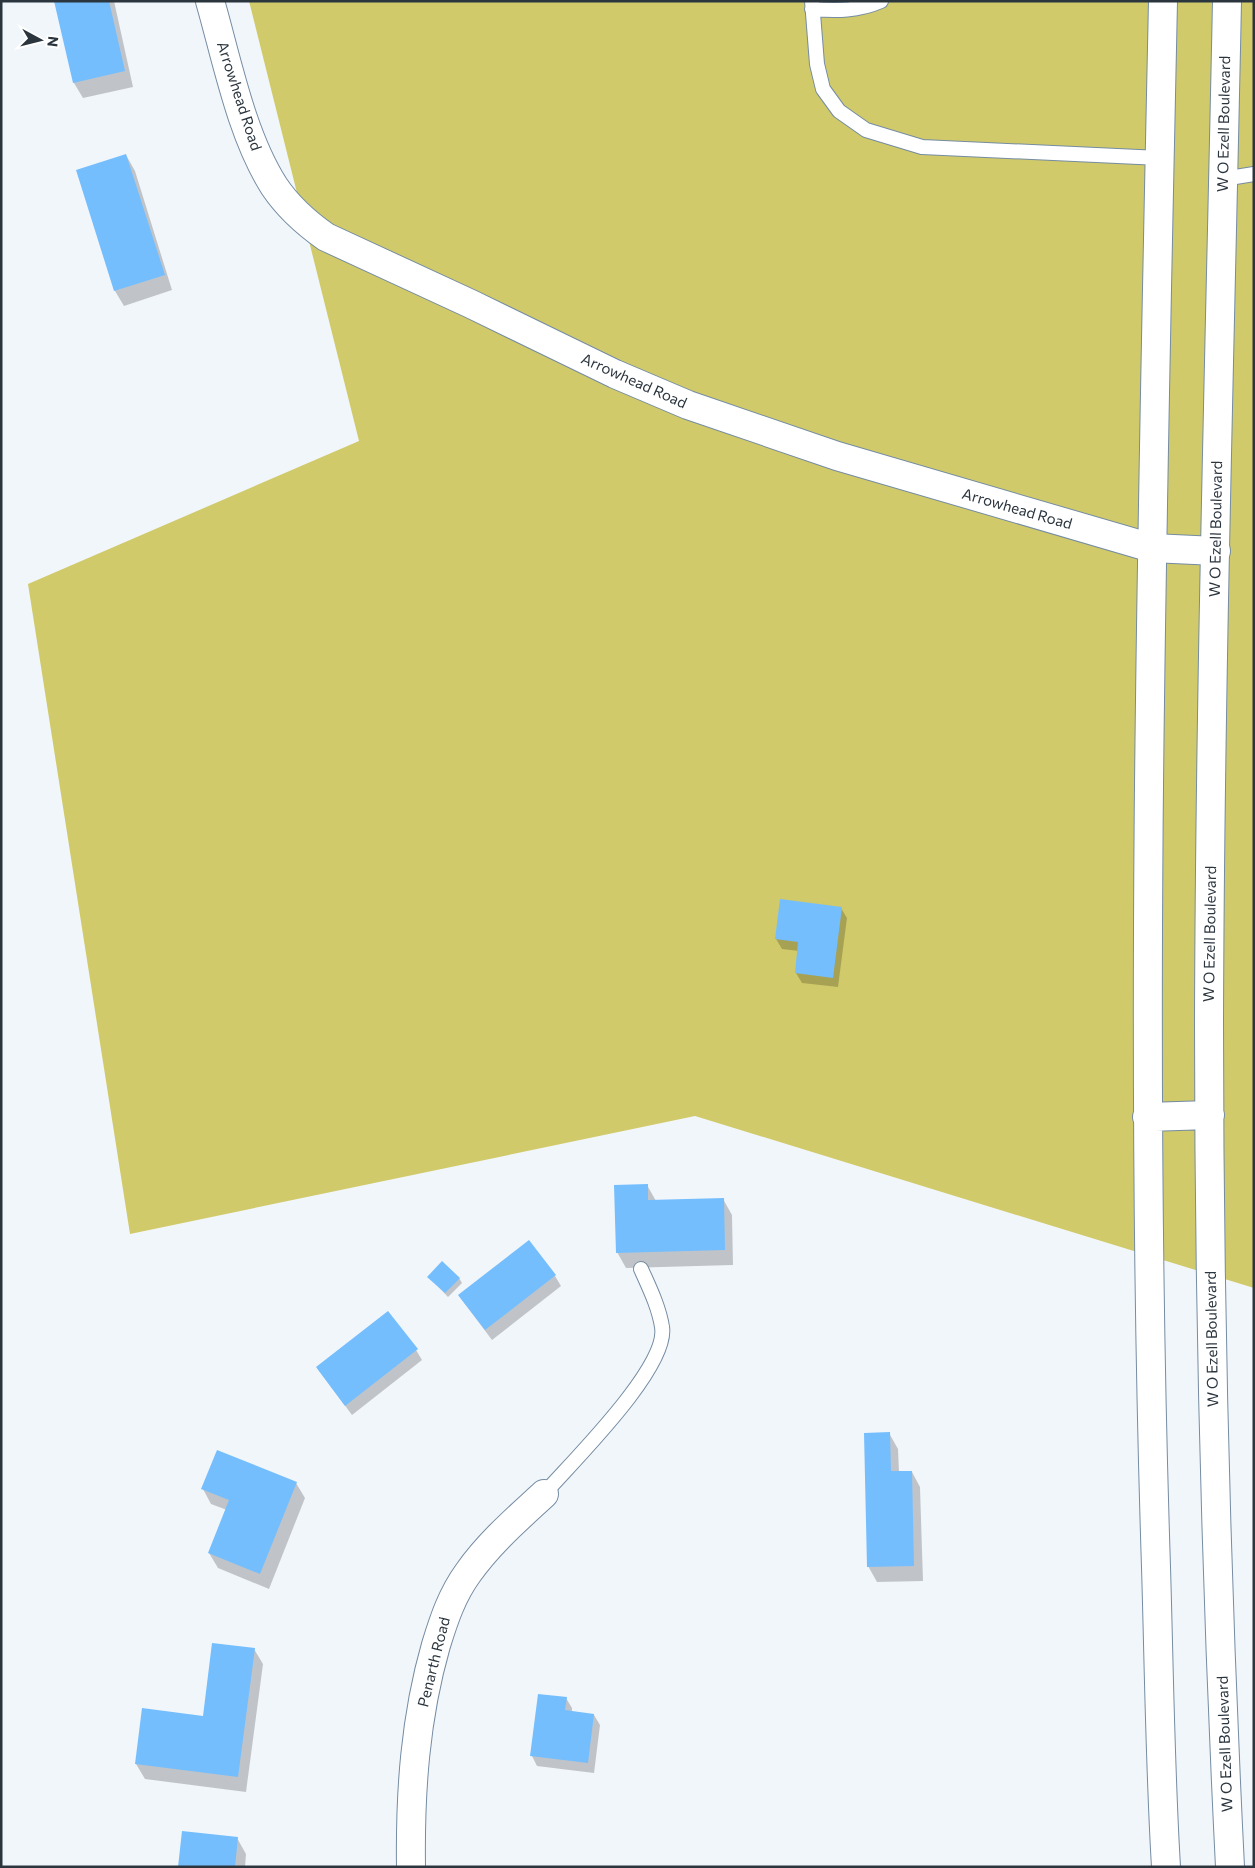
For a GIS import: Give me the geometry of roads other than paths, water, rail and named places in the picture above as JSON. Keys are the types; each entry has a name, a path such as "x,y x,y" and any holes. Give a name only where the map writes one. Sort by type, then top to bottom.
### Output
{"main road":[{"name":"Arrowhead Road","path":"210,1 252,143 274,186 306,223 326,237 472,304 615,374 688,405 837,456 1152,548 1216,551"},
{"path":"1163,1 1148,735 1147,1117 1149,1356 1166,1867"},
{"name":"W O Ezell Boulevard","path":"1227,1 1212,750 1210,1115 1213,1416 1230,1867"},
{"path":"1147,1117 1210,1115"},
{"name":"Penarth Road","path":"411,1867 410,1814 414,1753 427,1676 447,1607 468,1572 511,1524 544,1494"}],"lane":[{"path":"881,1 866,8 842,11 812,5 817,64 823,89 839,111 866,130 922,147 1160,158"},
{"path":"1223,179 1254,174"},
{"path":"544,1494 650,1370 661,1348 663,1328 641,1269"}]}
